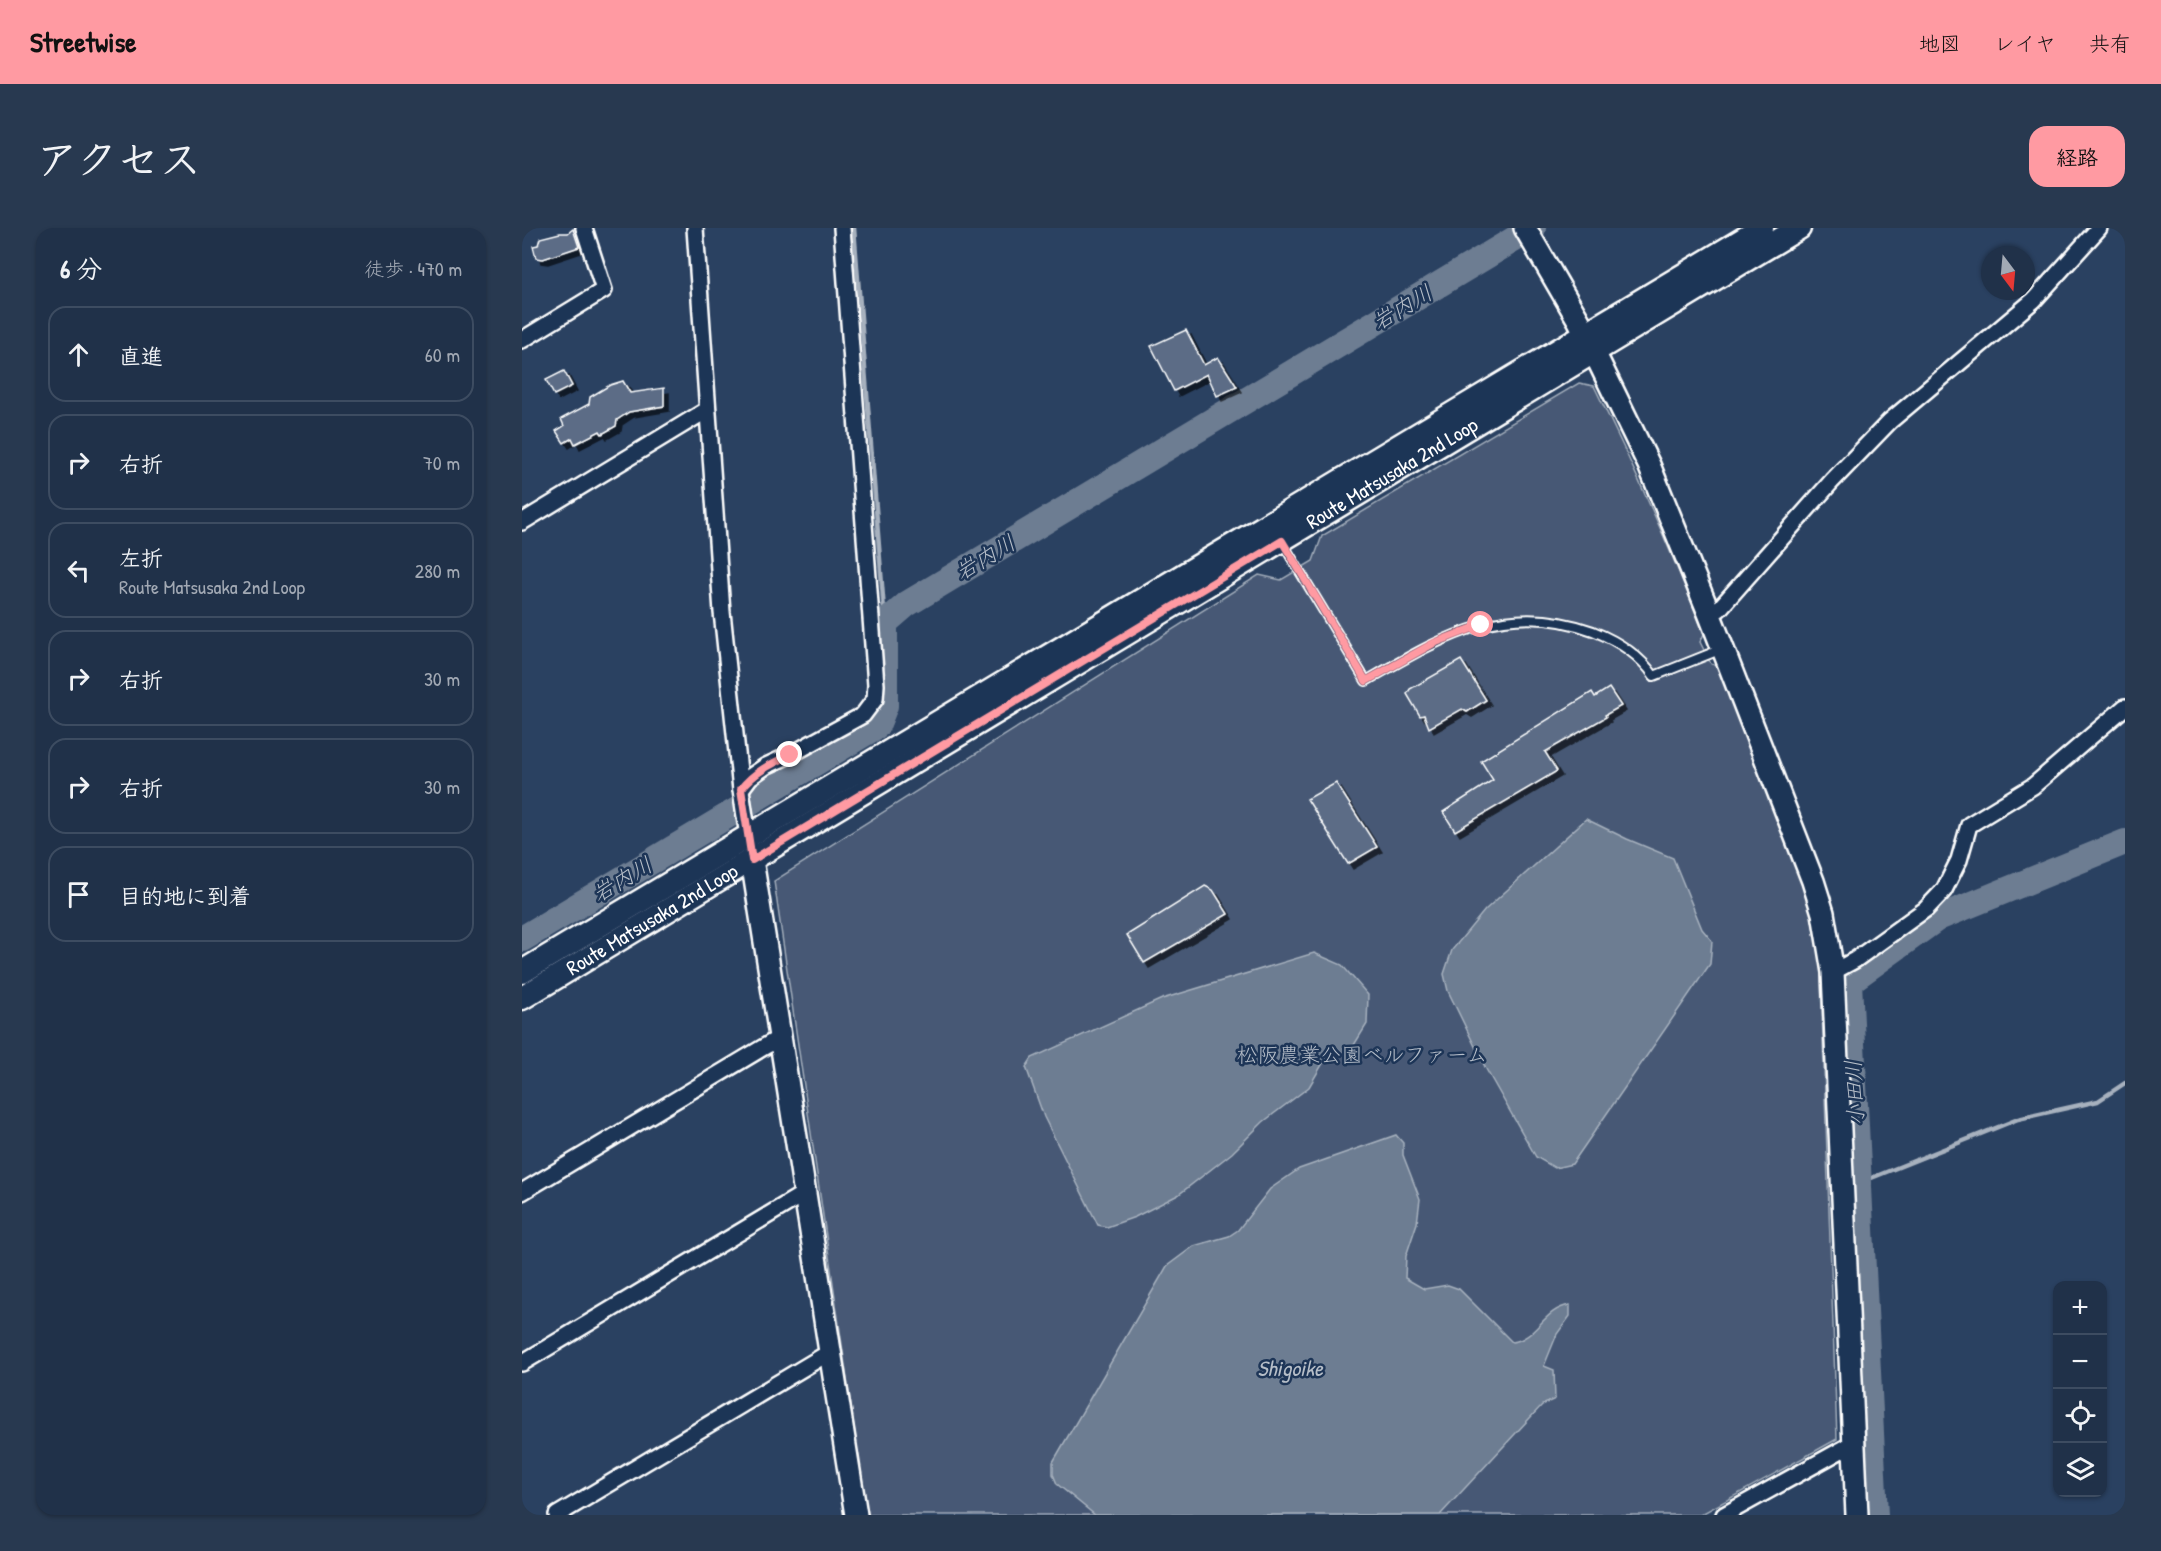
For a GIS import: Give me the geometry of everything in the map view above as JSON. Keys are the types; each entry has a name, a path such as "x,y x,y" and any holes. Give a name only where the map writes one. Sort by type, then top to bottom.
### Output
{"main road":[{"name":"Route Matsusaka 2nd Loop","path":"522,998 1282,541 1590,343 1762,228"},
{"name":"Route Matsusaka 2nd Loop","path":"522,972 747,827 1590,343 1799,228"}],"street":[{"path":"522,340 604,290 584,228"},
{"path":"695,228 722,612 741,789 856,1515"},
{"path":"741,789 750,777 766,766 863,715 875,699 876,685 842,228"},
{"path":"1709,613 1719,609 1824,490 1890,421 2034,300 2099,228"},
{"path":"1530,237 1590,343 1649,465 1723,648 1813,881 1823,913 1833,972 1857,1515"},
{"path":"522,522 707,410"},
{"path":"1833,972 1855,960 1926,909 1944,891 1959,860 1969,825 2033,786 2125,706"},
{"path":"522,1192 779,1038"},
{"path":"522,1363 805,1193"},
{"path":"557,1515 830,1352"},
{"path":"1724,1515 1854,1443"}],"lane":[{"path":"1282,541 1366,681 1434,643 1481,625 1506,620 1548,620 1604,635 1643,660 1654,676 1723,648"}],"green space":[{"name":"松阪農業公園ベルファーム","path":"1579,383 1594,386 1652,509 1704,634 1700,642 1711,664 1720,667 1808,896 1820,953 1837,1439 1700,1515 867,1515 774,881 1259,575 1281,580 1313,561 1322,536"}],"water":[{"path":"1586,819 1673,858 1702,929 1712,941 1710,964 1572,1164 1555,1168 1536,1157 1486,1069 1448,991 1444,974 1452,950 1485,910"},
{"path":"1314,953 1342,965 1368,995 1367,1024 1351,1050 1323,1063 1309,1087 1263,1122 1232,1153 1178,1195 1135,1217 1107,1227 1098,1225 1044,1117 1026,1067 1032,1058 1162,999"},
{"name":"Shigoike","path":"1396,1135 1403,1143 1403,1155 1420,1199 1417,1223 1406,1256 1405,1278 1424,1289 1448,1285 1459,1289 1512,1342 1528,1336 1553,1312 1570,1305 1570,1316 1557,1334 1544,1366 1554,1370 1555,1399 1542,1405 1440,1515 1095,1515 1057,1484 1053,1474 1053,1462 1167,1266 1194,1246 1229,1236 1238,1230 1270,1189 1299,1169"}],"building":[{"path":"573,229 579,247 543,259 536,258 533,246 538,245 540,238 568,233"},
{"path":"1186,330 1204,365 1218,357 1237,387 1217,396 1207,374 1174,391 1151,346"},
{"path":"564,371 572,386 554,395 546,380"},
{"path":"623,381 630,393 664,388 664,406 629,412 617,420 616,426 602,434 600,431 575,444 572,438 564,443 556,431 564,426 561,419 589,404 590,397 610,385"},
{"path":"1461,660 1486,700 1467,712 1462,709 1429,728 1424,715 1420,716 1407,694 1410,689"},
{"path":"1609,688 1621,706 1545,752 1557,771 1455,831 1443,812 1493,780 1481,761 1592,692 1595,697"},
{"path":"1336,783 1377,847 1348,864 1307,799"},
{"path":"1205,886 1213,890 1228,914 1144,963 1127,935"}],"waterway":[{"path":"854,228 885,623"},
{"name":"岩内川","path":"522,939 877,726 885,706 885,623 907,604 1533,228"},
{"name":"小田川","path":"1875,1515 1849,982 1938,918 2125,842"},
{"path":"1859,1183 2018,1119 2098,1101 2125,1083"}],"route":[{"path":"790,755 766,766 750,777 741,789 752,860 1282,541 1366,681 1434,643 1481,625"}]}
